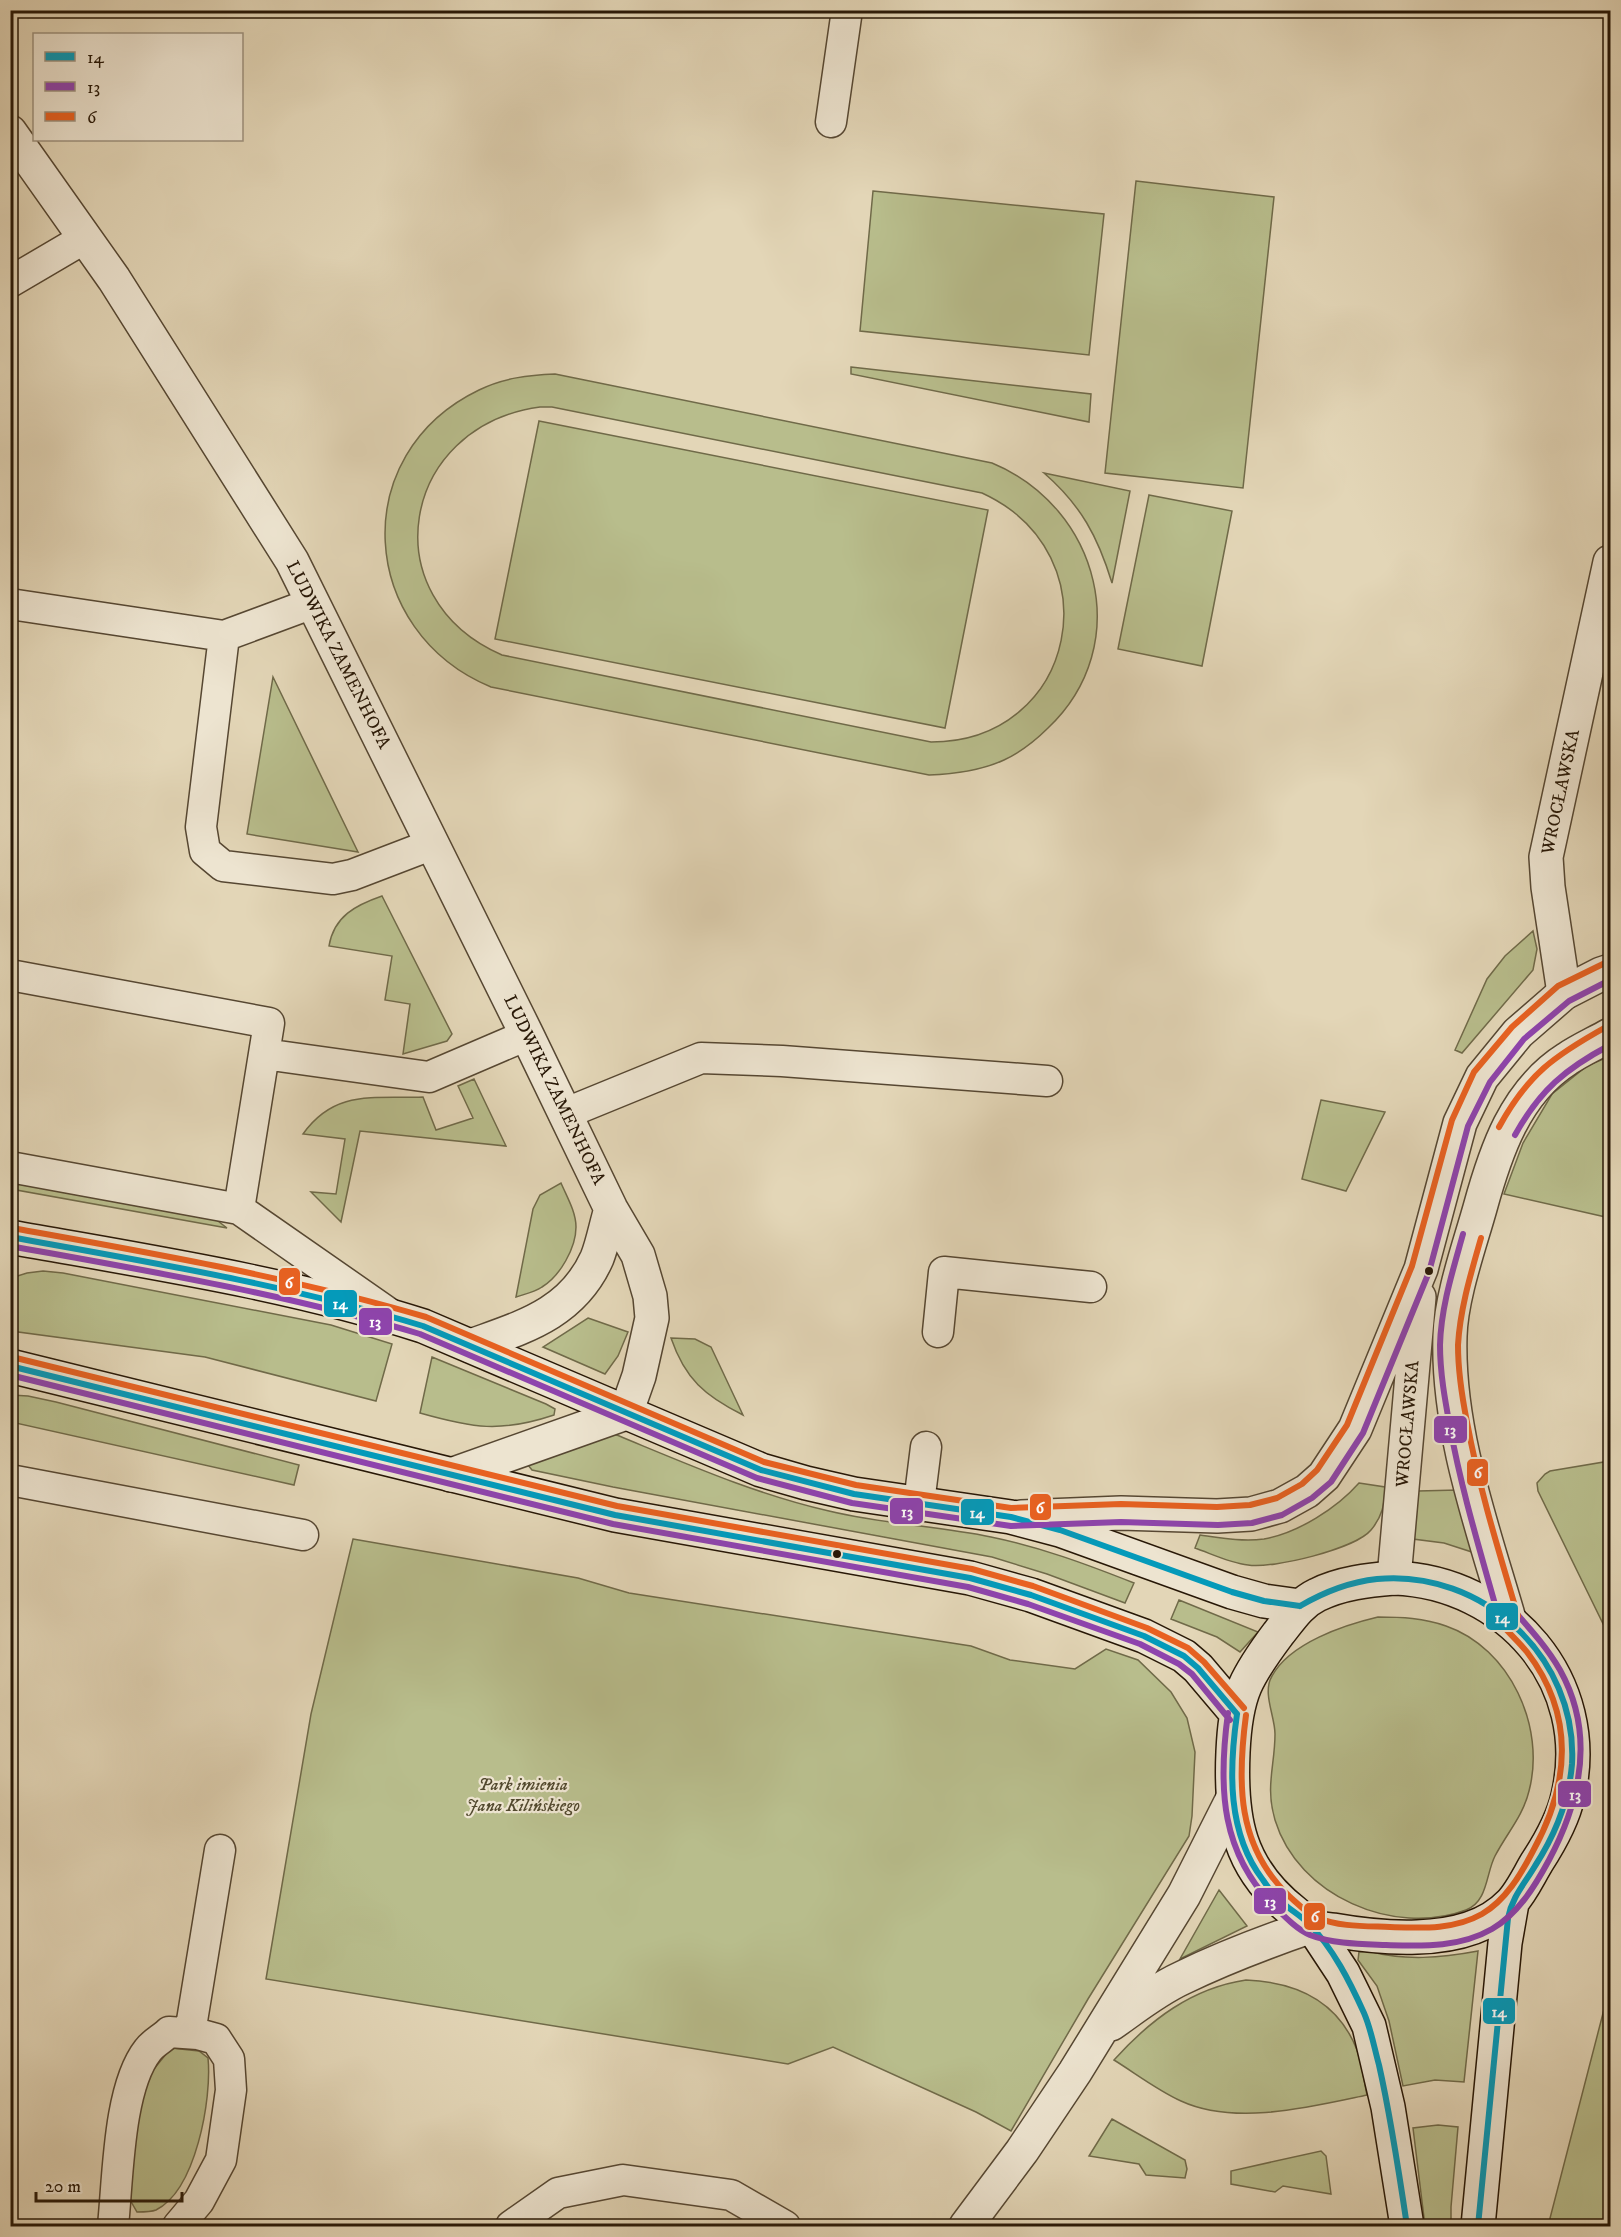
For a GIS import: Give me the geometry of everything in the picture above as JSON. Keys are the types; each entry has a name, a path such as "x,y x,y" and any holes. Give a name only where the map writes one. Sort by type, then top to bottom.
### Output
{"street":[{"name":"LUDWIKA ZAMENHOFA","path":"10,132 114,279 292,561 611,1209 638,1255 650,1296 652,1318 639,1376 626,1413"},
{"name":"WROCŁAWSKA","path":"1011,1518 1121,1513 1217,1516 1251,1514 1280,1506 1307,1491 1324,1476 1355,1429 1421,1269 1460,1123 1482,1077 1518,1033 1564,993 1548,887 1546,857 1611,562"},
{"path":"1564,993 1611,971"},
{"name":"WROCŁAWSKA","path":"1509,1619 1468,1477 1455,1408 1450,1334 1458,1287 1494,1157 1516,1114 1537,1085 1565,1060 1611,1035"},
{"path":"471,1346 520,1328 558,1309 582,1283 597,1257 611,1209"},
{"path":"10,1238 181,1268 297,1292 392,1316 471,1346 761,1470 854,1494 1011,1518 1090,1539 1232,1592 1264,1601 1300,1606"},
{"name":"WROCŁAWSKA","path":"1394,1578 1421,1269"},
{"path":"10,1366 626,1517 970,1578 1031,1595 1144,1636 1184,1656 1198,1668 1237,1714"},
{"path":"452,1475 626,1413"},
{"path":"1100,2032 1181,1978 1312,1926 1360,1935 1417,1937 1445,1934 1476,1927 1512,1903 1547,1847 1561,1817 1569,1788 1571,1745 1569,1722 1552,1674 1536,1647 1509,1619 1488,1604 1446,1586 1420,1579 1373,1580 1339,1587 1317,1595 1300,1606 1257,1665 1245,1686 1233,1735 1232,1800 1241,1841 1256,1870 1277,1899 1312,1926 1343,1973 1369,2026 1388,2107 1407,2226"},
{"path":"966,2226 1022,2151 1100,2032 1184,1895 1232,1800"},
{"path":"1478,2226 1505,1943 1512,1903"}],"lane":[{"path":"831,122 847,10"},
{"path":"10,282 85,238"},
{"path":"10,604 224,636 313,603"},
{"path":"224,636 201,827 205,851 223,866 333,879 352,875 433,844"},
{"path":"10,975 269,1023 238,1209"},
{"path":"264,1054 429,1077 527,1035"},
{"path":"564,1114 701,1058 782,1061 1047,1081"},
{"path":"10,1167 238,1209 392,1316"},
{"path":"938,1332 944,1272 1091,1287"},
{"path":"919,1503 926,1447"},
{"path":"10,1480 303,1535"},
{"path":"189,2033 220,1850"},
{"path":"113,2226 125,2108 136,2073 148,2050 169,2032 189,2033 216,2039 230,2059 231,2091 221,2160 199,2201 178,2226"},
{"path":"511,2226 558,2193 623,2180 731,2194 785,2226"}],"green space":[{"path":"1136,181 1274,197 1243,488 1105,473"},
{"path":"873,191 1104,214 1089,355 860,331"},
{"path":"851,367 1091,394 1089,422 851,374"},
{"path":"555,374 992,463 1029,484 1058,511 1080,544 1093,581 1097,619 1091,658 1075,695 1043,733 1010,757 977,769 929,775 491,687 447,661 414,626 394,586 385,542 389,498 406,456 436,419 488,386 516,378","holes":["540,407 552,407 982,493 1024,521 1051,558 1063,599 1061,640 1046,679 1019,712 981,734 931,742 502,655 460,629 433,595 420,556 419,517 432,479 457,446 493,421"]},
{"path":"539,421 988,510 945,728 495,639"},
{"path":"1044,473 1130,491 1112,583 1101,551 1087,523 1068,497"},
{"path":"1149,495 1232,511 1202,666 1118,649"},
{"path":"273,677 358,852 247,834"},
{"path":"382,896 452,1034 447,1041 403,1054 410,1004 385,1000 392,956 329,946 341,919 363,903"},
{"path":"1533,931 1537,949 1533,970 1462,1053 1455,1050 1487,979 1505,956"},
{"path":"1610,1056 1610,1218 1504,1194 1523,1143 1552,1094 1587,1066"},
{"path":"474,1079 506,1146 360,1131 341,1222 311,1192 336,1194 345,1139 303,1134 328,1110 357,1099 423,1097 436,1130 473,1118 458,1086"},
{"path":"1321,1100 1385,1112 1346,1191 1302,1179"},
{"path":"10,1179 210,1215 227,1228 11,1189"},
{"path":"561,1183 576,1221 570,1252 561,1269 549,1282 536,1290 516,1297 533,1209 540,1195"},
{"path":"43,1271 331,1325 392,1344 376,1401 205,1357 11,1331 11,1278"},
{"path":"588,1318 628,1332 618,1356 605,1374 543,1347"},
{"path":"671,1338 695,1339 711,1347 743,1415 718,1401 698,1385 683,1365"},
{"path":"432,1357 546,1404 555,1409 554,1415 518,1424 487,1426 471,1425 420,1413"},
{"path":"11,1395 56,1402 299,1465 294,1485 11,1422"},
{"path":"602,1429 714,1474 800,1504 869,1519 971,1533 1009,1541 1063,1557 1134,1583 1125,1603 1047,1574 992,1557 613,1487 532,1470 528,1465"},
{"path":"1610,1461 1610,1638 1538,1491 1537,1483 1550,1471"},
{"path":"1359,1483 1385,1487 1383,1505 1378,1520 1371,1530 1349,1544 1294,1561 1260,1565 1235,1562 1195,1548 1200,1535 1256,1540 1290,1531 1328,1510"},
{"path":"1458,1490 1475,1553 1444,1543 1413,1539 1418,1491"},
{"name":"Park imienia Jana Kilińskiego","path":"353,1539 578,1578 629,1593 971,1646 1010,1660 1075,1669 1106,1649 1138,1660 1171,1692 1187,1718 1195,1752 1189,1836 1088,1999 1011,2131 976,2112 833,2047 788,2064 266,1979 311,1714"},
{"path":"1179,1600 1258,1632 1240,1652 1217,1637 1171,1619"},
{"path":"1378,1617 1412,1618 1438,1623 1469,1637 1488,1652 1505,1671 1518,1693 1527,1716 1532,1741 1533,1766 1529,1791 1519,1816 1495,1856 1479,1901 1466,1910 1438,1917 1409,1918 1380,1913 1352,1904 1327,1889 1304,1870 1287,1847 1272,1808 1271,1786 1275,1734 1268,1690 1272,1676 1280,1664 1304,1645 1334,1630"},
{"path":"1219,1890 1247,1926 1180,1959"},
{"path":"1368,1951 1396,1956 1423,1957 1478,1951 1464,2082 1435,2080 1403,2086 1389,2021 1377,1986 1358,1960 1359,1952"},
{"path":"1246,1980 1282,1985 1298,1990 1327,2007 1349,2033 1357,2050 1367,2095 1273,2112 1225,2112 1181,2101 1114,2060 1142,2032 1173,2008 1208,1990"},
{"path":"1610,1983 1610,2226 1548,2226 1608,1994"},
{"path":"171,2048 199,2051 208,2058 209,2075 204,2119 191,2164 182,2184 170,2199 156,2210 137,2212 129,2198 130,2151 149,2075"},
{"path":"1112,2119 1185,2160 1187,2169 1185,2178 1146,2175 1139,2164 1089,2156"},
{"path":"1438,2125 1458,2127 1451,2226 1425,2226 1413,2128"},
{"path":"1321,2151 1326,2156 1331,2194 1283,2186 1275,2192 1231,2184 1231,2171"}],"transit line":[{"name":"6","path":"12,1228 272,1278 426,1317 764,1462 856,1485 1011,1508 1121,1504 1217,1507 1250,1505 1277,1498 1302,1484 1317,1470 1347,1425 1412,1266 1452,1120 1474,1072 1512,1027 1558,986 1607,962"},
{"name":"13","path":"10,1246 268,1295 420,1334 757,1478 852,1503 1011,1526 1121,1522 1218,1525 1252,1523 1282,1515 1312,1498 1331,1482 1363,1433 1429,1272 1468,1126 1490,1082 1524,1039 1569,1001 1610,980"},
{"name":"6","path":"1499,1127 1521,1093 1544,1068 1571,1047 1606,1027"},
{"name":"13","path":"1515,1135 1534,1105 1555,1082 1580,1063 1610,1045"},
{"name":"13","path":"1463,1234 1443,1317 1440,1345 1441,1366 1446,1407 1460,1476 1500,1622"},
{"name":"14","path":"10,1237 270,1286 372,1311 423,1326 761,1470 854,1494 1011,1517 1060,1530 1232,1592 1264,1601 1300,1606"},
{"name":"6","path":"1481,1238 1461,1318 1458,1345 1460,1374 1465,1413 1477,1471 1518,1616"},
{"name":"6","path":"12,1357 617,1506 972,1569 1033,1586 1147,1628 1188,1648 1204,1662 1244,1708"},
{"name":"14","path":"10,1366 615,1515 970,1578 1031,1595 1144,1636 1184,1656 1198,1668 1237,1714"},
{"name":"13","path":"10,1375 613,1524 968,1587 1028,1604 1140,1644 1179,1664 1192,1674 1230,1720"},
{"name":"14","path":"1300,1606 1337,1588 1377,1579 1416,1580 1453,1589 1486,1605 1516,1628 1541,1656 1559,1689 1570,1725 1572,1764 1568,1791 1560,1817 1549,1842 1516,1897 1508,1918 1478,2226"},
{"name":"13","path":"1228,1713 1223,1767 1224,1793 1234,1843 1244,1866 1259,1889 1285,1917 1310,1935 1338,1942 1440,1945 1467,1940 1492,1929 1510,1916 1532,1889 1549,1860 1569,1814 1580,1766 1578,1718 1571,1694 1550,1655 1516,1613"},
{"name":"6","path":"1246,1715 1242,1789 1250,1835 1272,1877 1289,1896 1318,1918 1353,1926 1425,1928 1460,1923 1491,1908 1512,1886 1545,1826 1560,1775 1562,1750 1560,1725 1553,1700 1543,1676 1527,1652 1502,1625"},
{"name":"14","path":"1237,1714 1232,1779 1237,1822 1243,1842 1251,1862 1273,1893 1303,1918 1326,1944 1347,1978 1364,2013 1379,2065 1407,2226"}]}
